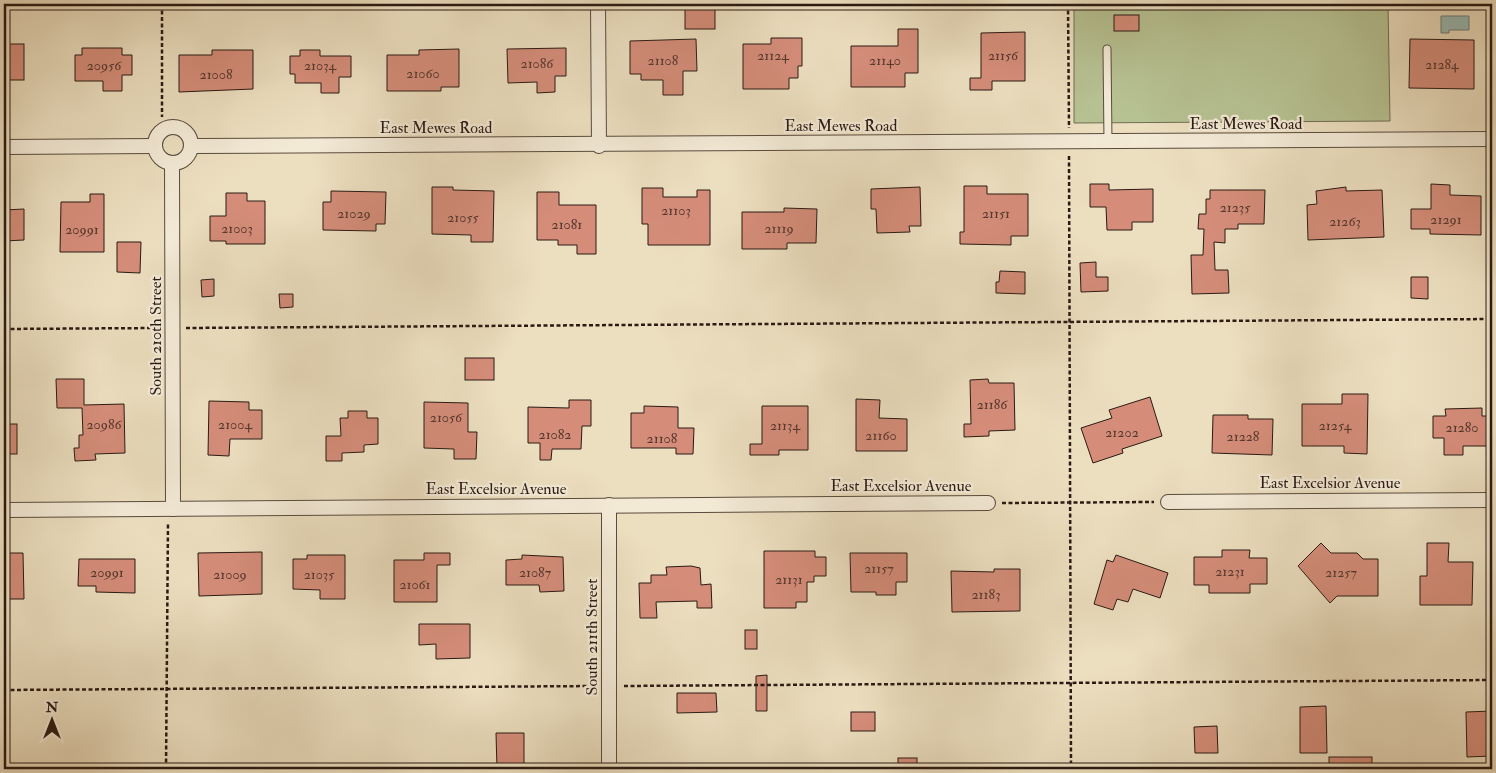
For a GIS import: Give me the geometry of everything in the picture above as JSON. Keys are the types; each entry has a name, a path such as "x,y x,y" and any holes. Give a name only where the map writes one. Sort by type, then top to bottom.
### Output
{"street":[{"path":"598,4 600,146"},
{"path":"172,127 184,131 190,140 191,146 185,158 172,163 162,160 155,146 155,140 162,131 172,127"},
{"name":"East Mewes Road","path":"191,146 600,146 1492,139"},
{"path":"4,147 155,146"},
{"name":"South 210th Street","path":"172,163 174,328 173,509"},
{"name":"East Excelsior Avenue","path":"1168,502 1492,500"},
{"name":"East Excelsior Avenue","path":"4,510 988,503"},
{"name":"South 211th Street","path":"609,505 609,769"}],"lane":[{"path":"1107,49 1108,142"}],"path":[{"path":"162,4 162,117"},
{"path":"1068,4 1071,769"},
{"path":"4,329 1492,319"},
{"path":"988,503 1168,502"},
{"path":"166,769 167,526 173,509"},
{"path":"4,690 1492,680"}],"green space":[{"path":"1074,4 1388,4 1390,121 1074,123"}],"water":[{"path":"1441,16 1469,16 1469,30 1449,30 1449,33 1441,33"}],"building":[{"path":"685,4 715,4 715,29 685,29"},
{"path":"1114,15 1139,15 1139,31 1114,31"},
{"path":"898,29 918,29 918,73 905,73 905,87 851,87 851,46 898,46"},
{"path":"1025,32 1025,81 992,81 992,90 970,90 970,78 981,78 981,33"},
{"path":"771,38 802,38 802,66 798,66 798,78 789,78 789,89 743,89 743,44 771,44"},
{"path":"696,39 697,71 683,71 683,95 663,95 663,80 641,80 641,74 630,74 630,41"},
{"path":"1410,39 1474,40 1474,89 1409,88"},
{"path":"4,44 24,44 24,80 4,80"},
{"path":"82,48 122,48 122,55 132,55 132,75 122,75 122,91 103,91 103,81 75,81 75,55 82,55"},
{"path":"566,48 566,76 555,76 555,92 537,93 537,82 508,83 507,49"},
{"path":"459,49 459,87 441,87 441,91 387,91 387,55 419,55 419,50"},
{"path":"212,50 253,50 253,89 179,92 179,55 212,55"},
{"path":"300,50 320,50 320,56 351,56 351,77 339,77 339,93 321,93 321,83 295,83 295,74 290,74 290,56 300,56"},
{"path":"1090,184 1109,184 1109,190 1153,189 1153,222 1132,222 1132,230 1107,230 1106,207 1090,207"},
{"path":"1431,184 1450,185 1450,195 1481,196 1481,235 1430,234 1430,229 1411,229 1411,209 1431,209"},
{"path":"964,186 987,186 987,194 1028,194 1028,236 1011,236 1011,245 960,244 960,232 964,232"},
{"path":"432,187 453,187 453,190 494,191 493,242 471,242 471,235 432,234"},
{"path":"920,187 921,226 909,226 910,232 877,233 876,209 871,209 871,189"},
{"path":"1346,187 1346,191 1382,190 1384,237 1308,240 1307,205 1317,204 1316,191"},
{"path":"642,188 663,188 663,197 697,197 697,190 710,190 710,245 648,245 648,224 642,224"},
{"path":"1210,190 1265,190 1264,224 1238,224 1238,229 1225,229 1225,243 1214,242 1215,270 1228,270 1229,293 1192,294 1191,255 1203,255 1204,229 1198,229 1199,214 1206,214 1206,199 1210,199"},
{"path":"331,191 386,192 385,224 376,224 376,231 323,230 323,202 331,202"},
{"path":"537,192 559,192 559,205 596,205 596,254 577,254 577,245 558,245 558,240 537,240"},
{"path":"226,193 247,193 247,201 265,201 265,244 226,244 226,241 210,241 210,216 226,216"},
{"path":"90,194 104,194 104,252 60,252 61,202 90,202"},
{"path":"784,208 817,209 816,243 787,243 787,249 742,249 742,212 784,212"},
{"path":"24,209 24,240 4,241 4,210"},
{"path":"117,242 141,242 140,273 117,272"},
{"path":"1096,262 1096,277 1108,277 1108,291 1081,292 1080,263"},
{"path":"1000,271 1025,272 1025,294 996,293 996,282 999,282"},
{"path":"1411,277 1428,277 1428,299 1411,298"},
{"path":"214,279 214,296 202,297 201,280"},
{"path":"279,294 293,294 293,307 280,308"},
{"path":"465,358 494,358 494,380 465,380"},
{"path":"56,379 84,379 84,405 124,404 125,453 95,454 96,460 75,461 74,448 79,448 79,435 83,435 82,408 57,408"},
{"path":"988,379 989,383 1014,383 1015,430 989,431 989,436 964,437 964,424 971,424 970,380"},
{"path":"1342,394 1368,394 1367,454 1344,453 1344,446 1302,446 1302,404 1342,404"},
{"path":"1150,397 1162,436 1122,449 1123,453 1093,463 1081,428 1112,418 1109,410"},
{"path":"856,399 880,400 879,418 907,419 907,451 856,451"},
{"path":"569,400 591,400 591,426 582,426 581,449 552,449 551,460 540,460 540,443 528,443 528,407 569,408"},
{"path":"209,401 249,402 249,410 262,410 262,439 230,439 229,456 208,455"},
{"path":"424,402 468,403 468,432 477,432 476,459 454,459 454,449 424,448"},
{"path":"644,406 678,407 678,428 694,428 693,454 676,454 676,448 631,448 631,413 644,413"},
{"path":"762,406 808,406 808,450 779,450 779,455 750,455 750,444 762,444"},
{"path":"1482,408 1482,416 1492,416 1492,446 1463,446 1463,455 1444,455 1444,438 1433,438 1433,416 1446,416 1445,409"},
{"path":"348,411 367,411 367,418 378,418 378,444 364,445 364,452 342,453 342,461 326,461 326,436 341,436 340,418 348,418"},
{"path":"1213,415 1248,415 1248,419 1273,419 1272,455 1212,453"},
{"path":"4,424 17,424 17,454 4,454"},
{"path":"1321,543 1331,553 1357,553 1363,559 1378,559 1378,596 1337,596 1330,603 1298,566"},
{"path":"1427,543 1449,543 1448,562 1473,562 1472,605 1420,605 1420,576 1427,576"},
{"path":"1222,550 1250,550 1249,558 1267,558 1267,584 1250,584 1250,593 1209,593 1209,585 1194,585 1194,557 1222,557"},
{"path":"764,551 815,551 815,557 826,557 826,576 814,576 814,582 807,582 807,602 796,602 796,608 764,608"},
{"path":"262,552 262,594 199,596 198,553"},
{"path":"4,553 23,553 24,599 4,599"},
{"path":"424,553 450,553 450,565 437,565 437,602 394,602 394,560 424,560"},
{"path":"850,553 907,553 907,582 896,582 896,595 876,595 876,592 851,592"},
{"path":"307,555 345,555 345,599 320,599 320,590 293,589 293,559 307,559"},
{"path":"522,555 563,557 564,591 540,592 539,585 506,585 506,560 522,559"},
{"path":"1116,555 1168,573 1160,598 1133,589 1128,602 1117,599 1113,610 1094,604 1107,560 1113,562"},
{"path":"79,559 135,559 135,593 96,592 96,586 78,586"},
{"path":"691,566 700,568 701,585 711,584 712,608 697,608 697,601 656,602 657,618 640,618 639,583 651,583 651,575 667,575 666,567"},
{"path":"994,569 1020,569 1020,611 952,612 951,571 994,572"},
{"path":"419,624 470,624 470,658 436,659 436,644 419,645"},
{"path":"745,630 757,630 757,649 745,649"},
{"path":"767,675 767,711 756,711 756,676"},
{"path":"677,693 716,693 717,712 677,713"},
{"path":"1326,706 1327,753 1300,753 1300,707"},
{"path":"1492,711 1492,756 1467,757 1466,712"},
{"path":"851,712 875,712 875,731 851,731"},
{"path":"1217,726 1218,753 1195,753 1194,727"},
{"path":"496,733 524,733 524,769 497,769"},
{"path":"1329,757 1372,757 1372,769 1329,769"},
{"path":"898,758 917,758 917,769 898,769"}]}
